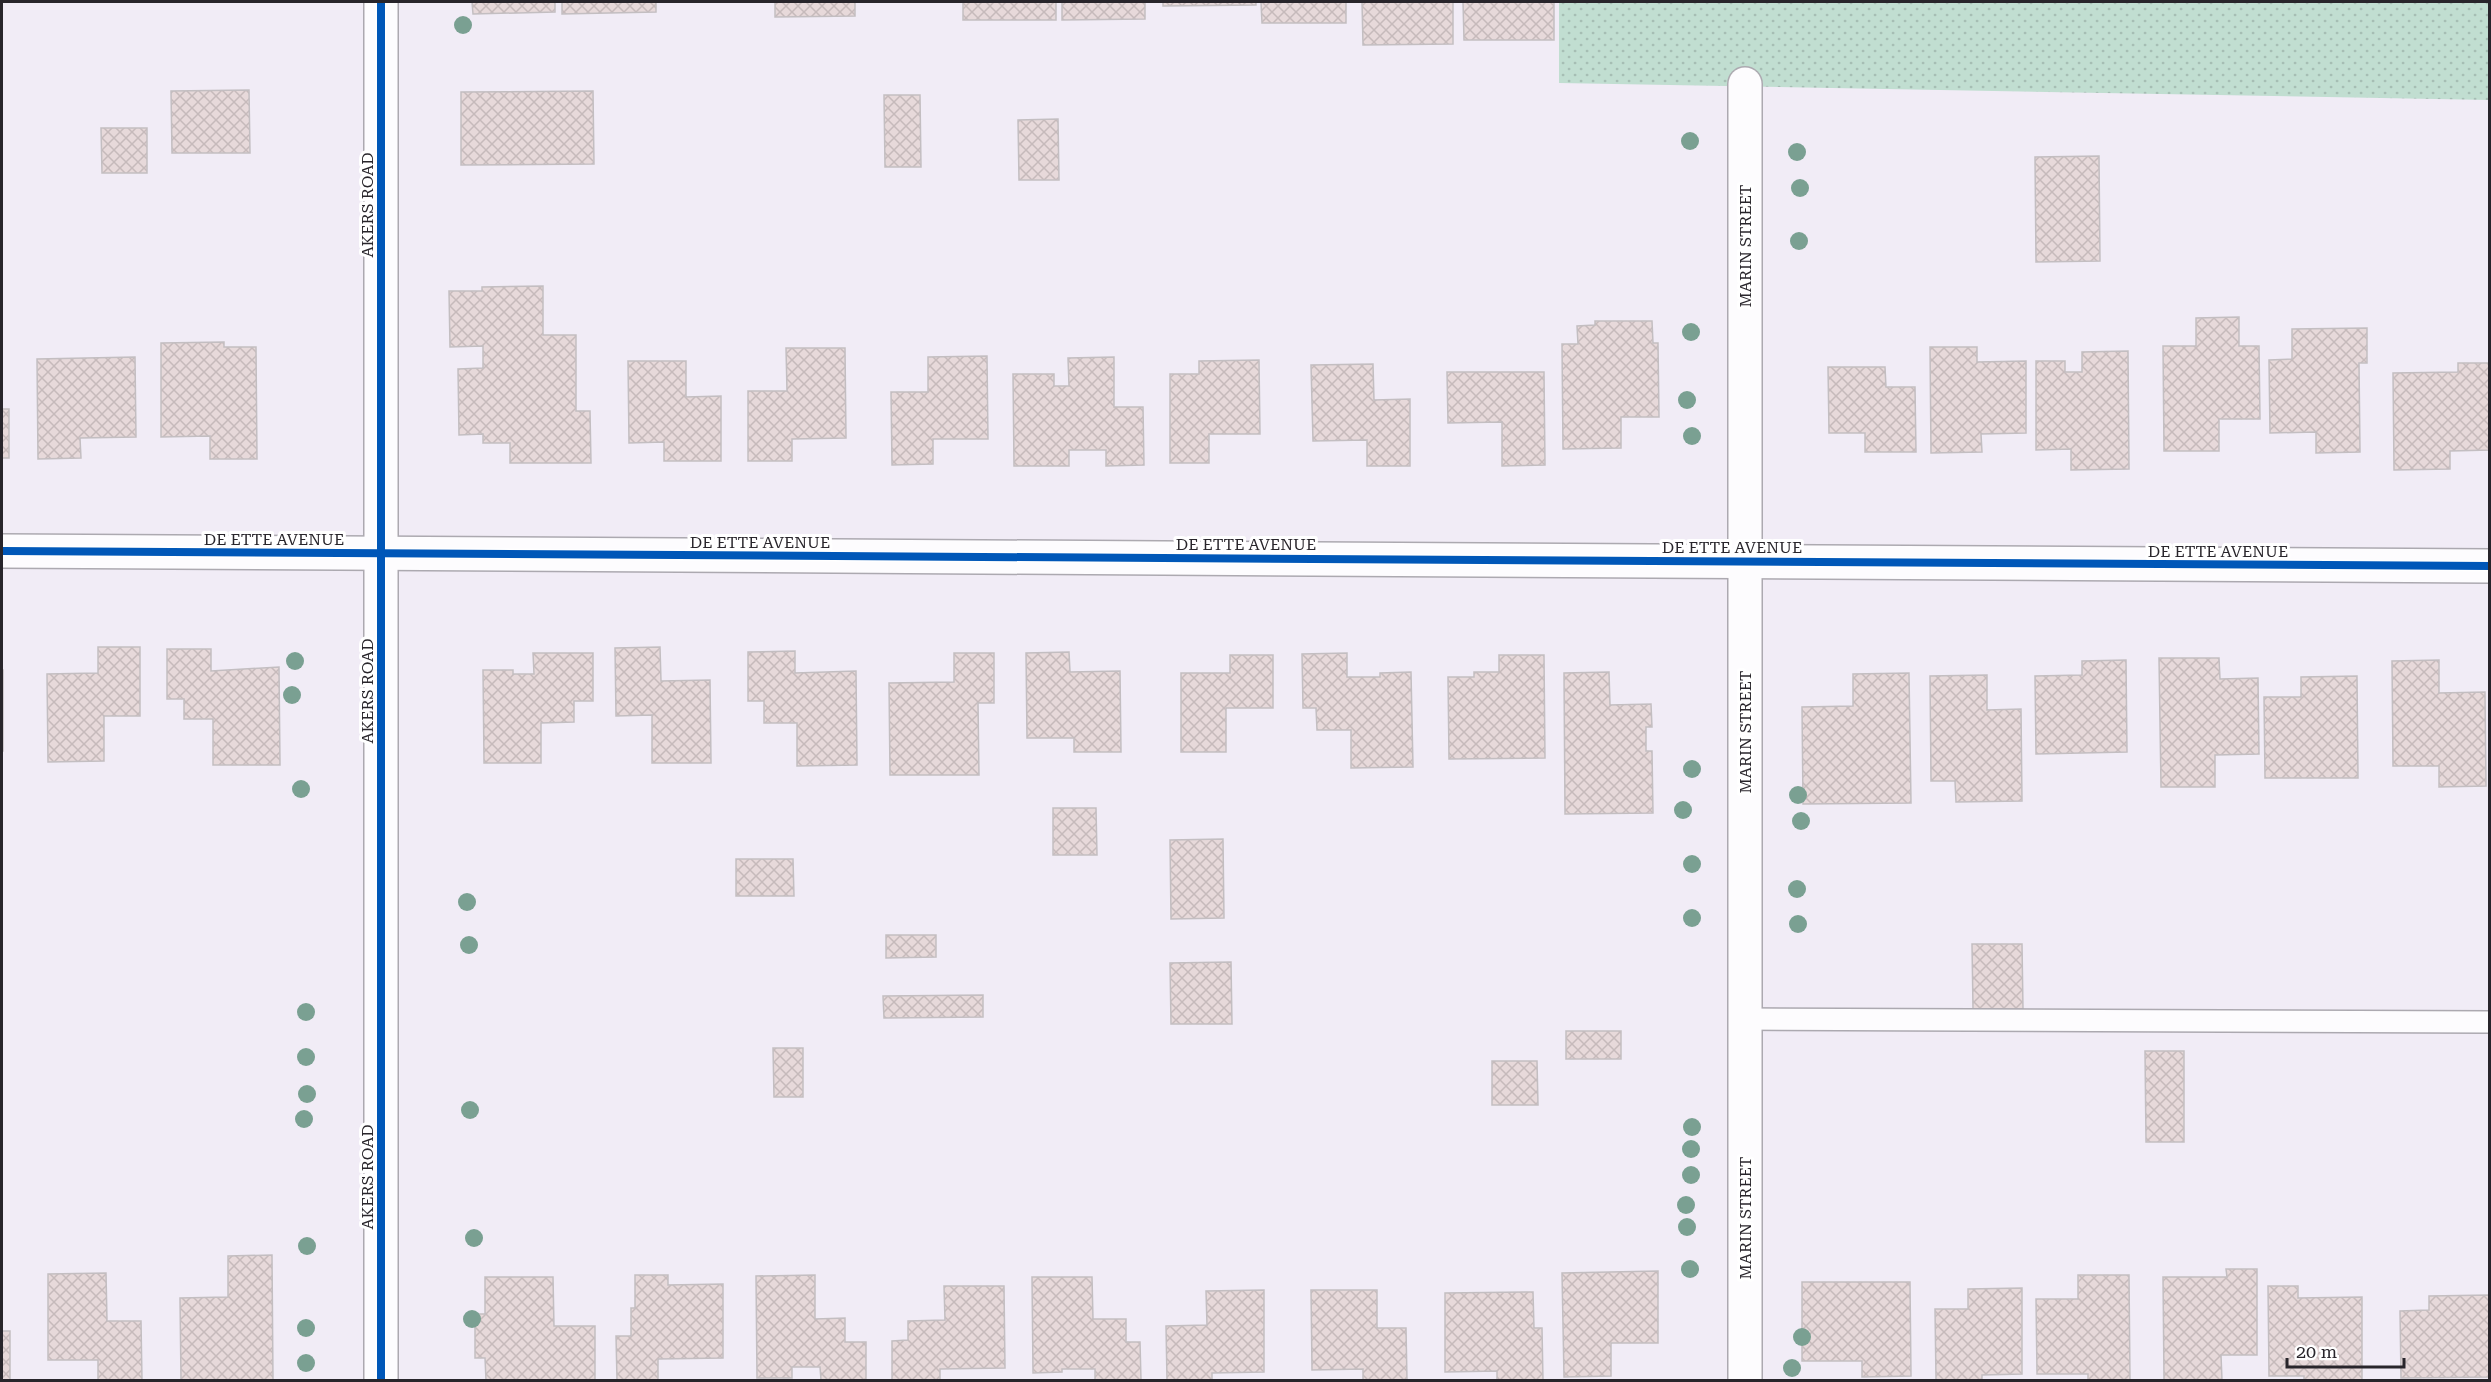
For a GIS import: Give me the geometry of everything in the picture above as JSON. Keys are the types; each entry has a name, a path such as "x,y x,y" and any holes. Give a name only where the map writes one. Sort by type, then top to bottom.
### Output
{"street":[{"name":"AKERS ROAD","path":"381,2 381,1380"},
{"name":"MARIN STREET","path":"1745,84 1745,1380"},
{"name":"DE ETTE AVENUE","path":"2,551 2490,566"}],"lane":[{"path":"1745,1019 2490,1022"}],"green space":[{"path":"1559,2 2489,2 2489,100 1559,83"}],"building":[{"path":"472,2 555,2 555,12 473,14"},
{"path":"562,2 656,2 656,12 562,14"},
{"path":"775,2 855,2 855,16 775,17"},
{"path":"963,2 1056,2 1056,20 963,20"},
{"path":"1062,2 1145,2 1145,19 1062,20"},
{"path":"1163,2 1256,2 1256,5 1163,6"},
{"path":"1261,2 1346,2 1346,23 1262,23"},
{"path":"1362,2 1453,2 1453,44 1363,45"},
{"path":"1463,2 1554,2 1554,40 1464,40"},
{"path":"249,90 250,153 172,153 171,91"},
{"path":"593,91 594,164 461,165 461,92"},
{"path":"884,95 920,95 921,167 885,167"},
{"path":"1058,119 1059,180 1019,180 1018,120"},
{"path":"101,128 147,128 147,173 102,173"},
{"path":"2099,156 2100,261 2036,262 2035,157"},
{"path":"543,286 543,335 576,335 576,411 590,411 591,463 510,463 510,443 483,443 483,434 459,435 458,369 483,368 483,346 450,347 449,291 482,291 482,287"},
{"path":"2239,317 2239,346 2259,346 2260,419 2219,419 2219,451 2164,451 2163,346 2196,346 2196,318"},
{"path":"1595,321 1652,321 1653,343 1658,343 1659,417 1621,417 1621,448 1563,449 1562,344 1578,344 1577,326 1595,325"},
{"path":"2367,328 2367,363 2359,363 2360,452 2316,453 2316,432 2270,433 2269,360 2292,359 2292,329"},
{"path":"224,342 224,347 256,347 257,459 210,459 210,436 161,437 161,343"},
{"path":"1930,347 1977,347 1977,362 2026,361 2026,433 1981,434 1982,452 1931,453"},
{"path":"786,348 845,348 846,438 792,439 792,461 748,461 748,391 787,391"},
{"path":"2128,351 2129,469 2071,470 2071,449 2036,450 2036,361 2065,361 2065,372 2082,372 2082,352"},
{"path":"987,356 988,439 933,439 933,464 892,465 891,392 928,392 928,357"},
{"path":"135,357 136,437 80,438 81,458 38,459 37,359"},
{"path":"1114,357 1114,407 1143,407 1144,465 1106,466 1106,450 1069,450 1069,466 1014,466 1013,374 1054,374 1054,386 1069,386 1068,358"},
{"path":"1259,360 1260,434 1209,434 1209,463 1170,463 1170,374 1199,374 1199,361"},
{"path":"628,361 686,361 686,397 721,396 721,461 664,461 664,442 629,443"},
{"path":"2458,363 2489,363 2490,450 2450,451 2450,469 2394,470 2393,373 2458,372"},
{"path":"1373,364 1374,400 1410,399 1410,466 1367,466 1367,440 1313,441 1311,365"},
{"path":"1828,367 1885,367 1886,387 1915,387 1916,452 1865,452 1865,433 1829,433"},
{"path":"1447,372 1544,372 1545,465 1502,466 1502,422 1448,423"},
{"path":"2,409 9,409 9,458 2,458"},
{"path":"98,647 140,647 140,716 104,716 104,761 48,762 47,674 98,673"},
{"path":"660,647 661,681 710,680 711,763 652,763 652,715 616,716 615,648"},
{"path":"167,649 211,649 211,671 279,667 280,765 213,765 213,719 184,719 184,699 167,699"},
{"path":"795,651 795,673 856,671 857,765 797,766 797,723 764,723 764,701 748,701 748,652"},
{"path":"1069,652 1070,672 1120,671 1121,752 1074,752 1074,738 1027,738 1026,653"},
{"path":"533,653 593,653 593,701 574,701 574,722 541,723 541,763 484,763 483,670 513,670 513,674 534,674"},
{"path":"954,653 994,653 994,703 978,703 979,775 890,775 889,683 954,682"},
{"path":"1347,653 1347,677 1380,677 1380,673 1411,672 1413,767 1351,768 1351,730 1317,730 1316,708 1303,708 1302,654"},
{"path":"1230,655 1273,655 1273,708 1226,708 1226,752 1181,752 1181,673 1230,673"},
{"path":"1499,655 1544,655 1545,758 1449,759 1448,677 1474,677 1474,672 1499,672"},
{"path":"2159,658 2219,658 2220,679 2258,678 2259,754 2215,755 2215,787 2161,787"},
{"path":"2126,660 2127,752 2036,754 2035,676 2082,675 2082,661"},
{"path":"2439,660 2439,693 2485,692 2486,786 2439,787 2439,766 2393,766 2392,661"},
{"path":"2,670 3,751 2,751"},
{"path":"1609,672 1610,705 1651,704 1652,727 1646,727 1646,751 1652,751 1653,813 1565,814 1564,673"},
{"path":"1909,673 1911,803 1803,804 1802,707 1853,706 1853,674"},
{"path":"1987,675 1987,710 2021,709 2022,801 1956,802 1955,781 1931,781 1930,676"},
{"path":"2357,676 2358,778 2265,778 2264,697 2301,697 2301,677"},
{"path":"1053,808 1096,808 1097,855 1053,855"},
{"path":"1223,839 1224,918 1171,919 1170,840"},
{"path":"736,859 793,859 794,896 736,896"},
{"path":"886,935 936,935 936,957 886,958"},
{"path":"1972,944 2022,944 2023,1009 1973,1009"},
{"path":"1231,962 1232,1024 1171,1024 1170,963"},
{"path":"983,995 983,1017 884,1018 883,996"},
{"path":"1566,1031 1621,1031 1621,1059 1566,1059"},
{"path":"773,1048 803,1048 803,1097 774,1097"},
{"path":"2145,1051 2184,1051 2184,1142 2146,1142"},
{"path":"1492,1061 1537,1061 1538,1105 1492,1105"},
{"path":"272,1255 273,1380 181,1380 180,1298 228,1297 228,1256"},
{"path":"2226,1269 2257,1269 2257,1355 2221,1355 2222,1380 2164,1380 2163,1277 2227,1277"},
{"path":"1658,1271 1658,1343 1611,1343 1611,1376 1564,1377 1562,1273"},
{"path":"106,1273 107,1321 141,1321 142,1380 98,1380 98,1360 48,1360 48,1274"},
{"path":"635,1275 668,1275 668,1285 723,1284 723,1358 658,1359 658,1380 617,1380 616,1336 631,1336 631,1308 635,1308"},
{"path":"815,1275 815,1319 845,1318 845,1342 866,1342 866,1380 821,1380 820,1367 792,1367 792,1378 757,1378 756,1276"},
{"path":"2078,1275 2129,1275 2130,1380 2088,1380 2088,1374 2037,1374 2036,1299 2078,1299"},
{"path":"485,1277 553,1277 554,1326 595,1326 595,1380 486,1380 485,1358 475,1358 475,1314 485,1314"},
{"path":"1032,1277 1092,1277 1093,1319 1126,1319 1126,1342 1140,1342 1141,1380 1095,1380 1095,1369 1062,1369 1062,1372 1033,1373"},
{"path":"1802,1282 1910,1282 1911,1376 1862,1377 1862,1361 1802,1361"},
{"path":"944,1286 1004,1286 1005,1368 940,1369 940,1380 892,1380 892,1341 908,1340 908,1321 945,1320"},
{"path":"2268,1286 2298,1286 2298,1298 2362,1297 2362,1380 2304,1380 2304,1376 2269,1376"},
{"path":"2022,1288 2022,1374 1982,1375 1982,1380 1936,1380 1935,1309 1968,1309 1968,1289"},
{"path":"1264,1290 1264,1372 1212,1373 1212,1380 1167,1380 1166,1326 1207,1325 1206,1291"},
{"path":"1311,1290 1377,1290 1377,1328 1406,1328 1407,1380 1363,1380 1363,1369 1312,1370"},
{"path":"1533,1292 1534,1328 1542,1328 1543,1380 1497,1380 1497,1371 1445,1372 1445,1293"},
{"path":"2490,1295 2490,1377 2401,1378 2400,1311 2429,1310 2429,1296"},
{"path":"2,1331 10,1331 10,1380 2,1380"}],"cycle path":[{"path":"381,2 381,1380"},
{"path":"2,551 2490,566"}]}
